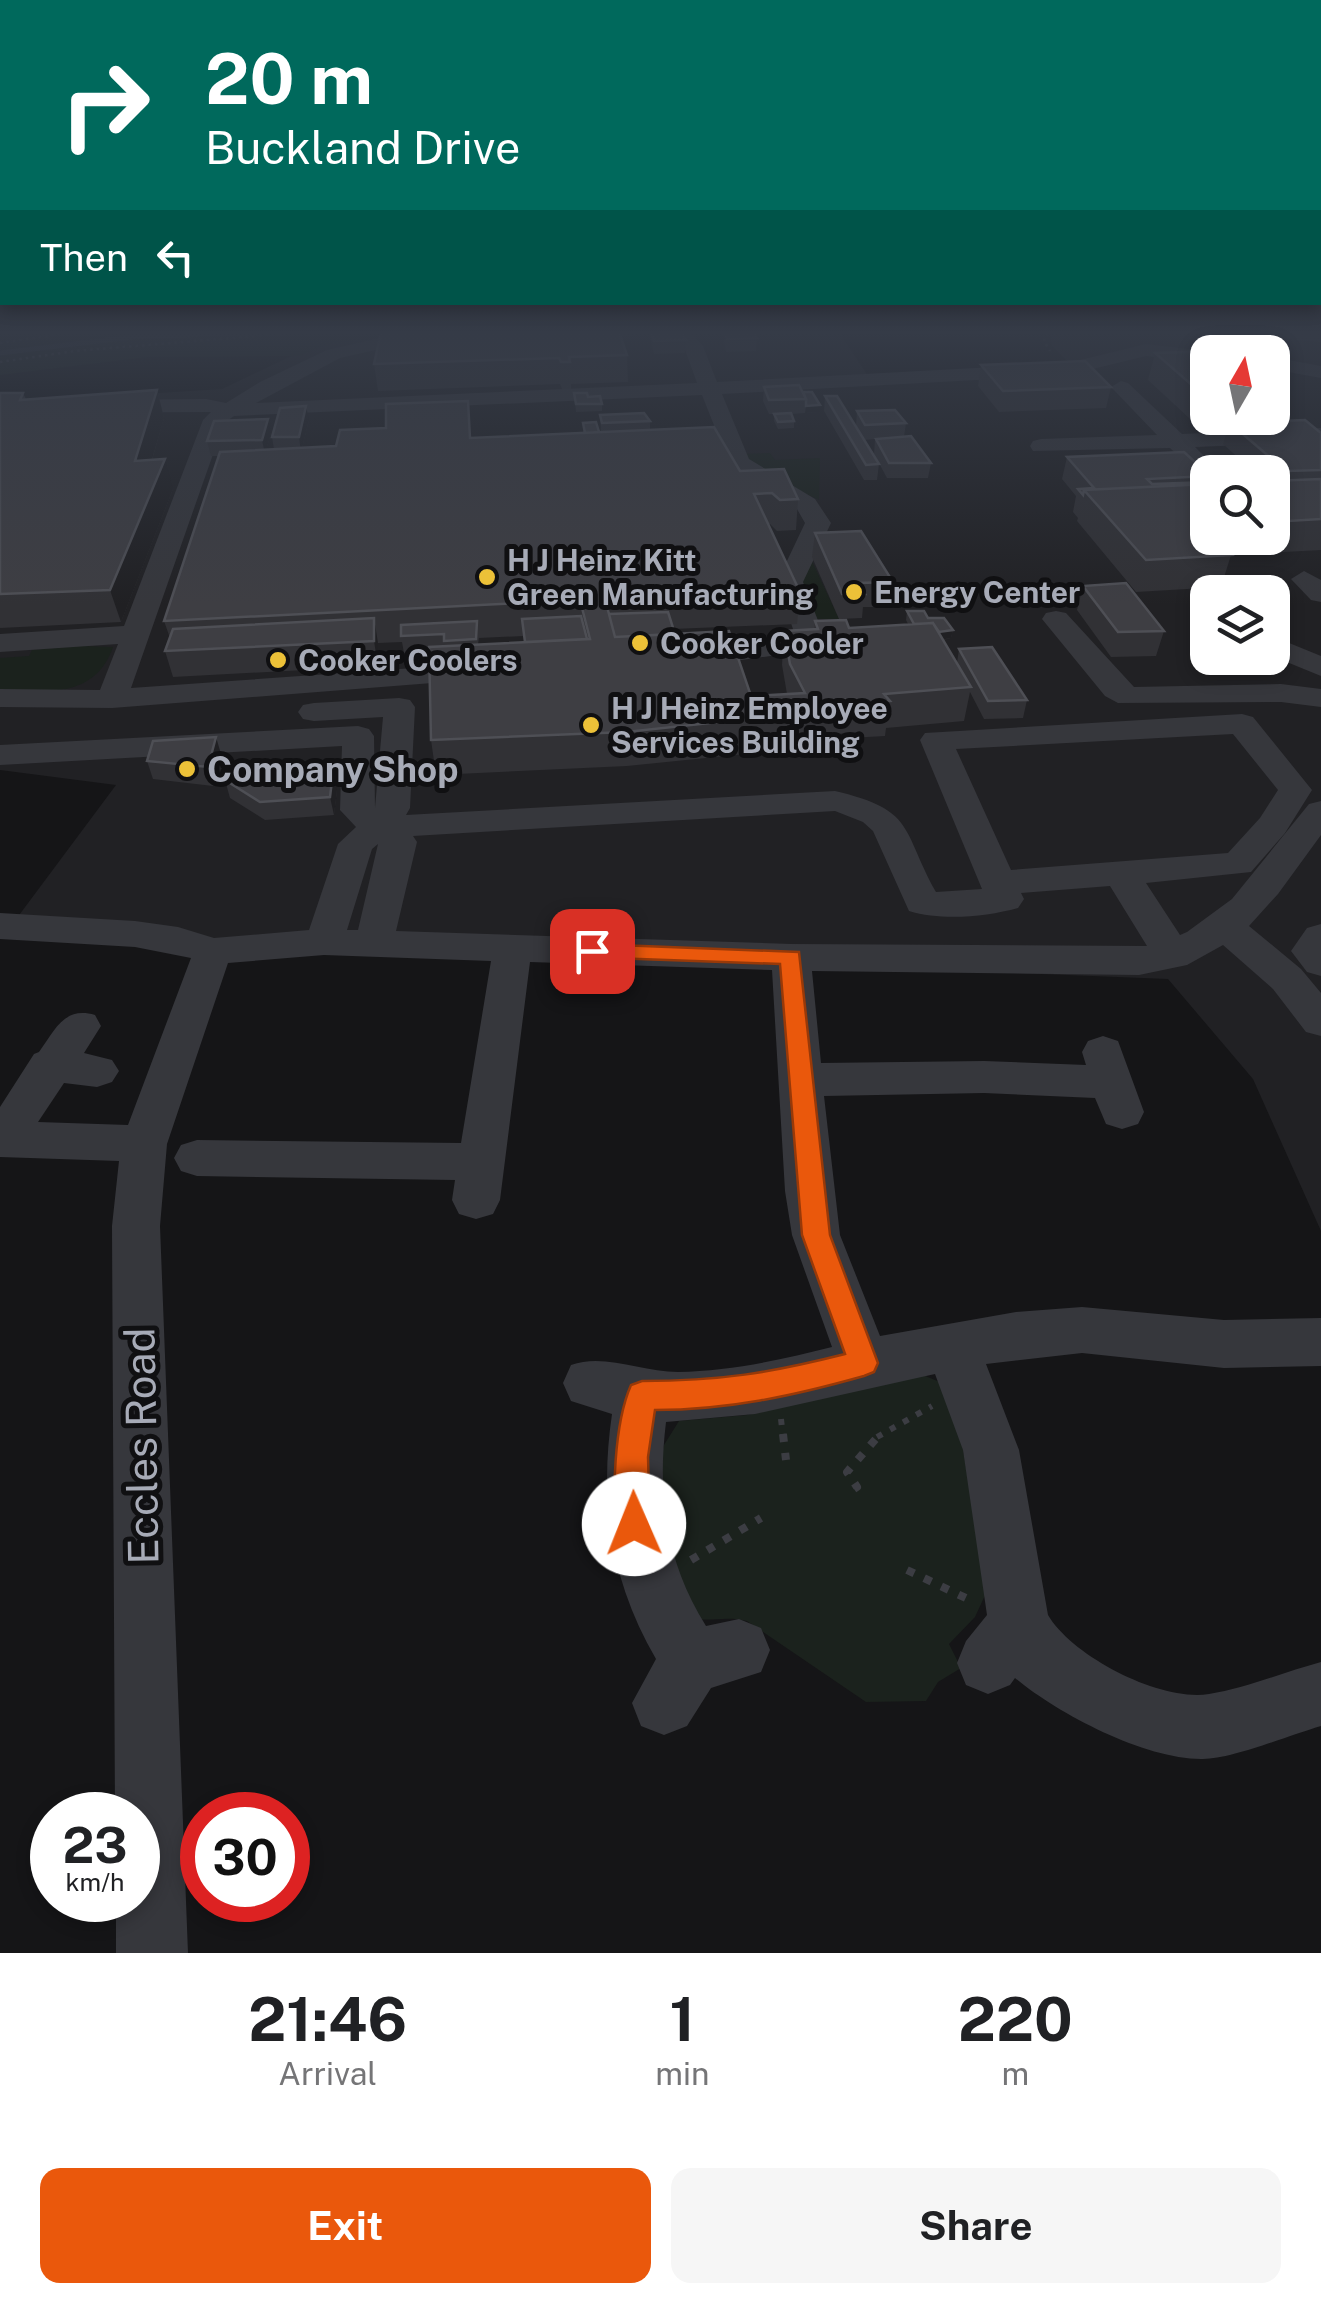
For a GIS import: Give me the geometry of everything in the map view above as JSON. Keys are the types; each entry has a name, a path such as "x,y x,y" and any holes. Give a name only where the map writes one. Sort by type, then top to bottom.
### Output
{"street":[{"path":"112,698 213,423"},
{"path":"650,661 725,656 812,641 790,582 818,524 806,504 739,463 722,423"},
{"path":"1065,423 1103,464"},
{"path":"1158,423 1190,455"},
{"path":"1295,423 1317,438"},
{"path":"1041,446 1317,438"},
{"path":"1056,619 1116,690 1129,696 1281,693 1321,698"},
{"path":"0,643 136,634"},
{"path":"1290,653 1321,667"},
{"path":"0,698 112,698 514,670"},
{"path":"0,722 122,723 399,707 394,808 356,844 324,942"},
{"path":"378,827 834,800 871,809 884,818 922,902 932,905 1005,900 936,740 1242,724 1295,790 1273,825 1238,864 998,883"},
{"path":"0,754 358,736 358,810 399,842 373,945"},
{"path":"0,926 135,934 178,940 213,951 324,942 791,957 1140,961 1173,956 1226,927 1249,905 1321,812"},
{"path":"1121,873 1173,956"},
{"path":"1226,927 1287,978 1321,1021"},
{"path":"1321,937 1311,951 1321,962"},
{"path":"197,1158 266,1144 478,1181 512,949"},
{"name":"Eccles Road","path":"152,1953 136,1226 144,1144 213,951"},
{"path":"791,957 816,1235 864,1363"},
{"path":"1,1139 80,1026"},
{"path":"50,1065 97,1071"},
{"path":"800,1080 984,1077 1112,1082"},
{"path":"1,1139 144,1144"},
{"path":"699,1672 668,1624 649,1584 634,1524 632,1457 616,1389 712,1396 776,1386 864,1363 961,1370 1016,1335 1082,1330 1224,1344 1321,1342"},
{"path":"961,1370 991,1450 1004,1643 1037,1656 1063,1677 1162,1723 1206,1727 1321,1694"}],"path":[{"path":"854,1489 847,1472 854,1459 888,1428 920,1410 961,1370"},
{"path":"649,1584 761,1518"},
{"path":"907,1570 1004,1643"}],"shaded area":[{"path":"0,423 1190,423 1190,435 1290,435 1290,423 1321,423 1321,1231 1253,1079 1168,979 5,934 116,785 0,770"},
{"path":"770,453 775,460 820,458 819,500 776,480 742,454"},
{"path":"811,559 839,619 812,619 799,582"},
{"path":"113,647 105,664 81,684 51,691 0,693 0,658 29,656 32,650"},
{"path":"923,1375 942,1383 956,1409 987,1591 975,1617 949,1644 961,1668 938,1682 926,1701 866,1702 747,1621 695,1619 672,1593 658,1467 664,1445 679,1421 747,1415"}],"building":[{"path":"0,423 147,423 135,461 165,459 110,590 0,594"},
{"path":"213,423 267,423 262,440 207,441"},
{"path":"276,423 302,423 299,437 272,437"},
{"path":"386,423 469,423 470,438 714,427 740,471 784,469 798,499 780,500 772,493 754,494 800,592 605,599 615,637 729,631 751,696 805,693 790,664 784,631 818,629 815,621 846,620 849,628 933,623 971,687 884,694 890,701 853,704 854,699 755,705 757,718 626,732 431,740 429,647 590,639 580,600 164,621 220,452 336,446 340,430 386,428"},
{"path":"583,423 596,423 599,432 585,433"},
{"path":"841,423 854,423 879,464 866,465"},
{"path":"1290,423 1309,423 1321,433 1321,470 1290,471 1290,455 1267,455 1244,435 1290,435"},
{"path":"911,436 931,463 889,463 876,439"},
{"path":"1184,452 1190,458 1190,477 1147,479 1152,484 1190,485 1084,490 1083,495 1078,489 1094,488 1067,457"},
{"path":"1321,479 1321,519 1290,521 1290,480"},
{"path":"1190,485 1190,555 1232,555 1146,560 1084,490"},
{"path":"861,531 893,582 858,583 865,594 842,594 815,533"},
{"path":"1126,583 1164,631 1118,632 1083,586"},
{"path":"907,611 924,611 928,618 944,618 953,630 939,632 933,623 914,624"},
{"path":"668,612 675,634 615,637 609,614"},
{"path":"581,616 587,639 525,642 522,619"},
{"path":"374,618 374,641 165,651 173,629"},
{"path":"477,621 476,639 444,641 444,634 401,636 401,625"},
{"path":"992,647 1027,700 988,701 959,649"},
{"path":"216,737 208,767 147,761 153,741"},
{"path":"333,772 330,797 260,802 225,780"}],"place":[{"name":"H J Heinz Kitt Green Manufacturing","path":"487,577"},
{"name":"Energy Center","path":"854,592"},
{"name":"Cooker Cooler","path":"640,643"},
{"name":"Cooker Coolers","path":"278,660"},
{"name":"H J Heinz Employee Services Building","path":"591,725"},
{"name":"Company Shop","path":"187,769"}],"route":[{"path":"592,951 791,957 809,1191 816,1235 864,1363 776,1386 712,1396 642,1395 632,1457 634,1524"}]}
